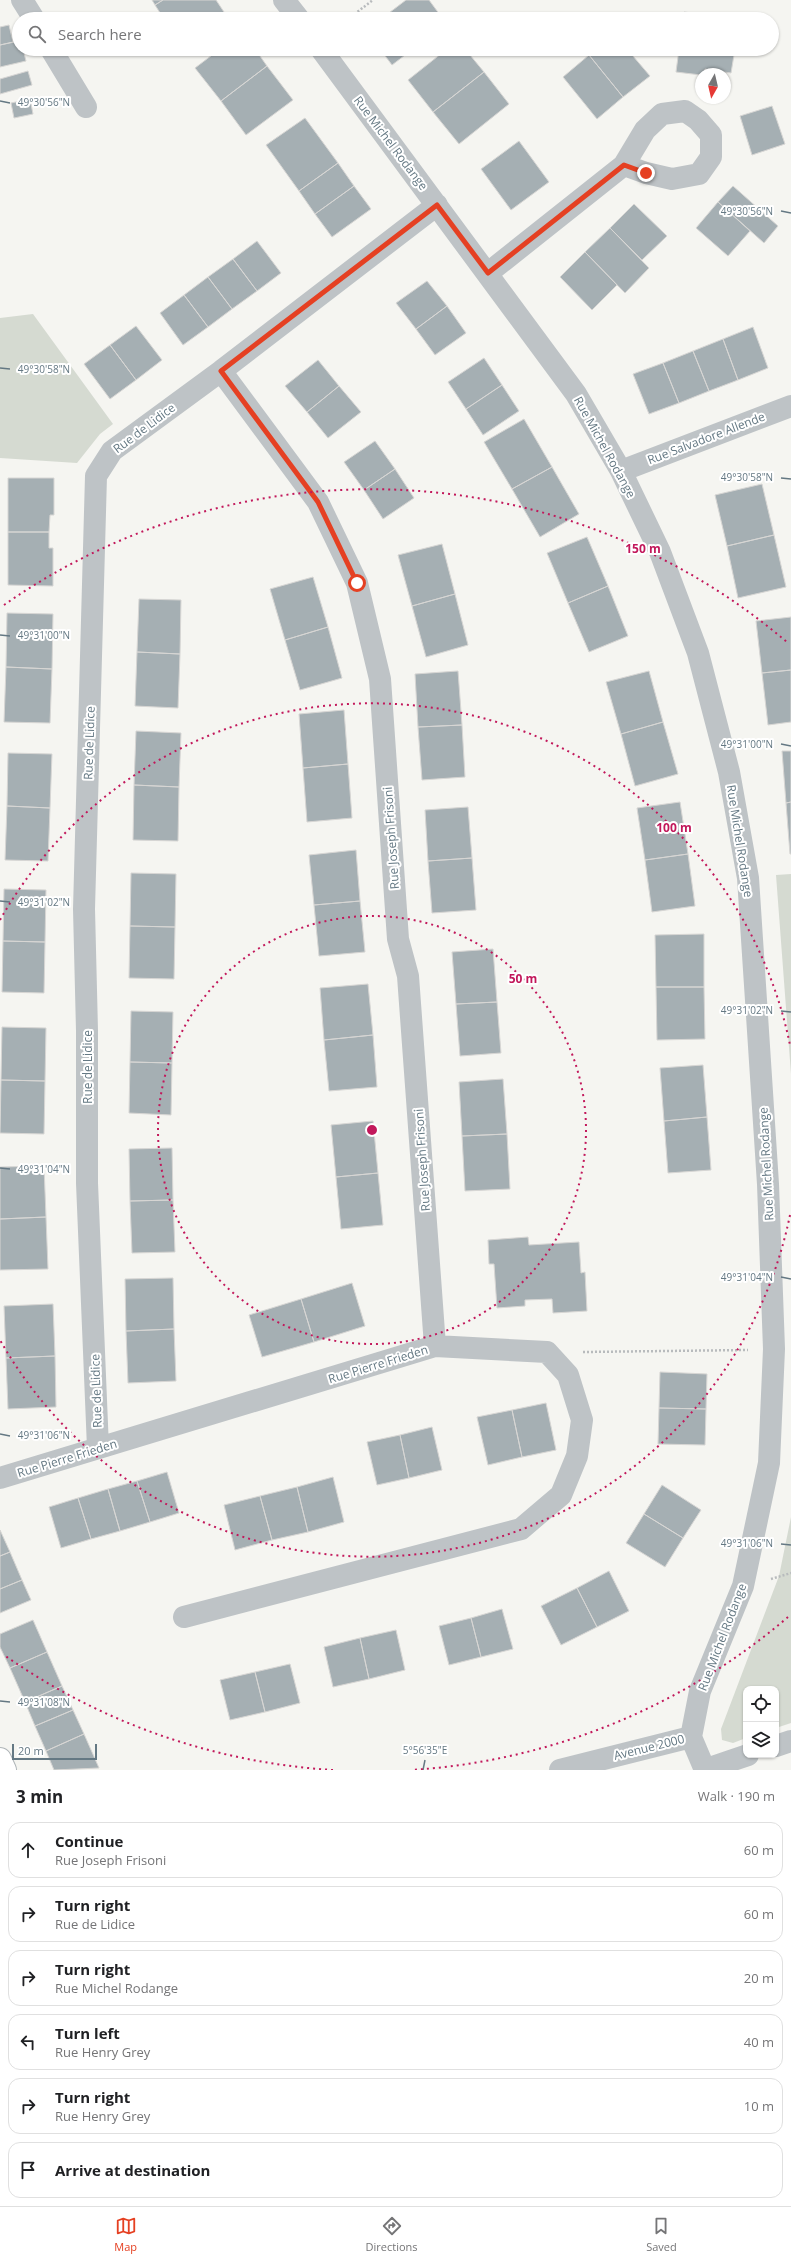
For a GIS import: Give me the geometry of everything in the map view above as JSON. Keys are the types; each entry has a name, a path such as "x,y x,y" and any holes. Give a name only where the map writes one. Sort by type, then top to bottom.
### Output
{"main road":[{"path":"0,1759 5,1770"}],"street":[{"path":"22,0 30,12"},
{"path":"284,0 293,12"},
{"path":"55,56 86,107"},
{"name":"Rue Michel Rodange","path":"326,56 576,394 621,471 660,552 698,653 729,772 745,863 768,1184 774,1350 769,1463 743,1586 700,1691 691,1737"},
{"path":"488,273 624,165"},
{"name":"Rue de Lidice","path":"98,1448 88,1183 87,1031 84,909 96,476 112,451 221,371 437,205"},
{"name":"Rue Joseph Frisoni","path":"221,371 318,502 357,583 380,679 398,939 408,976 435,1346"},
{"name":"Rue Salvadore Allende","path":"621,471 791,406"},
{"name":"Rue Pierre Frieden","path":"0,1478 435,1346 547,1352"},
{"path":"184,1617 521,1529 561,1495 577,1456 582,1420 568,1375 547,1352"},
{"path":"691,1737 704,1770 743,1757"},
{"name":"Avenue 2000","path":"560,1770 691,1737"},
{"path":"779,1745 791,1741"}],"path":[{"path":"357,12 373,0"},
{"path":"547,1352 774,1350"}],"shaded area":[{"path":"33,314 113,424 100,434 77,463 0,458 0,318"},
{"path":"791,874 791,1074 776,875"},
{"path":"791,1517 791,1723 779,1727 779,1686 743,1686 743,1739 733,1743 722,1740 721,1729 779,1576"}],"building":[{"path":"152,0 163,0 155,5"},
{"path":"163,0 216,0 224,12 160,12 155,5"},
{"path":"406,0 429,0 438,12 390,12"},
{"path":"9,25 12,42 0,45 0,27"},
{"path":"12,42 12,56 25,56 26,61 0,67 0,45"},
{"path":"211,56 260,56 267,66 221,101 195,68"},
{"path":"385,56 404,56 392,65"},
{"path":"438,56 471,56 484,72 433,112 408,80"},
{"path":"588,56 590,56 623,97 597,119 563,77"},
{"path":"590,56 633,56 650,76 623,97"},
{"path":"678,56 734,56 731,73 731,68 695,68 695,74 676,72"},
{"path":"267,66 293,100 246,135 221,101"},
{"path":"28,71 32,85 0,94 0,79"},
{"path":"484,72 509,104 459,144 433,112"},
{"path":"30,99 33,114 14,118 11,103"},
{"path":"772,106 785,144 752,155 740,116"},
{"path":"305,118 338,163 299,191 266,145"},
{"path":"519,141 549,182 511,210 481,169"},
{"path":"338,163 354,186 315,214 299,191"},
{"path":"354,186 371,209 332,237 315,214"},
{"path":"733,186 778,226 764,243 718,202"},
{"path":"718,202 750,231 728,256 696,228"},
{"path":"634,204 667,236 642,260 610,228"},
{"path":"610,228 649,268 625,293 585,252"},
{"path":"257,241 281,273 257,291 233,259"},
{"path":"585,252 617,285 592,310 560,277"},
{"path":"233,259 257,291 232,309 208,277"},
{"path":"208,277 232,309 208,327 184,295"},
{"path":"427,281 447,306 416,329 396,303"},
{"path":"184,295 208,327 183,345 160,313"},
{"path":"447,306 466,333 435,355 416,329"},
{"path":"136,326 162,360 136,380 110,345"},
{"path":"753,327 768,368 738,380 723,339"},
{"path":"723,339 738,380 709,391 693,351"},
{"path":"110,345 136,380 110,399 84,364"},
{"path":"693,351 709,391 679,403 663,363"},
{"path":"484,358 502,385 466,409 448,382"},
{"path":"318,360 339,386 307,412 285,386"},
{"path":"663,363 679,403 649,414 633,374"},
{"path":"502,385 519,411 483,435 466,409"},
{"path":"339,386 361,412 328,438 307,412"},
{"path":"524,419 552,467 512,489 484,442"},
{"path":"375,441 395,469 364,490 344,462"},
{"path":"552,467 579,514 540,537 512,489"},
{"path":"395,469 414,498 383,519 364,490"},
{"path":"8,478 54,478 54,515 50,515 49,532 8,532"},
{"path":"762,484 774,535 727,546 715,495"},
{"path":"8,532 49,532 49,548 53,548 53,586 8,585"},
{"path":"774,535 786,587 738,598 727,546"},
{"path":"587,537 608,586 568,603 547,553"},
{"path":"442,544 455,594 412,606 398,555"},
{"path":"313,577 328,627 285,640 270,589"},
{"path":"608,586 628,636 589,652 568,603"},
{"path":"455,594 468,645 426,657 412,606"},
{"path":"139,599 181,600 180,654 137,652"},
{"path":"7,613 53,614 52,669 6,667"},
{"path":"791,617 791,670 762,673 756,621"},
{"path":"328,627 342,678 300,690 285,640"},
{"path":"137,652 180,654 178,708 135,706"},
{"path":"6,667 52,669 50,723 4,722"},
{"path":"791,670 791,722 768,725 762,673"},
{"path":"458,671 462,725 418,727 415,674"},
{"path":"649,671 663,722 621,734 606,682"},
{"path":"344,710 348,764 303,768 299,714"},
{"path":"663,722 678,774 635,786 621,734"},
{"path":"462,725 465,777 422,780 418,727"},
{"path":"136,731 181,733 179,787 134,785"},
{"path":"782,751 791,751 791,802 786,803"},
{"path":"8,753 52,754 50,808 7,806"},
{"path":"348,764 352,818 307,822 303,768"},
{"path":"134,785 179,787 178,841 133,840"},
{"path":"680,802 688,854 645,860 637,808"},
{"path":"791,802 791,854 790,854 786,803"},
{"path":"7,806 50,808 48,861 5,860"},
{"path":"468,807 472,858 428,861 425,810"},
{"path":"356,850 360,901 314,905 309,855"},
{"path":"688,854 695,906 652,912 645,860"},
{"path":"472,858 476,910 432,913 428,861"},
{"path":"131,873 176,874 175,927 130,926"},
{"path":"4,889 46,890 45,942 3,941"},
{"path":"360,901 365,952 319,956 314,905"},
{"path":"130,926 175,927 174,979 129,978"},
{"path":"704,934 704,987 656,987 655,935"},
{"path":"3,941 45,942 44,993 2,992"},
{"path":"493,949 497,1002 456,1004 452,952"},
{"path":"368,984 373,1035 324,1040 320,988"},
{"path":"656,987 704,987 705,1039 657,1040"},
{"path":"497,1002 501,1053 460,1056 456,1004"},
{"path":"131,1011 173,1012 172,1063 130,1062"},
{"path":"2,1027 46,1028 45,1081 1,1080"},
{"path":"373,1035 377,1087 329,1091 324,1040"},
{"path":"130,1062 172,1063 171,1115 129,1113"},
{"path":"703,1065 707,1117 664,1121 660,1068"},
{"path":"503,1079 507,1134 462,1136 459,1082"},
{"path":"1,1080 45,1081 44,1134 0,1133"},
{"path":"707,1117 711,1170 668,1173 664,1121"},
{"path":"373,1121 378,1173 336,1177 331,1125"},
{"path":"507,1134 510,1189 465,1191 462,1136"},
{"path":"172,1148 173,1200 130,1201 129,1149"},
{"path":"44,1166 46,1217 0,1219 0,1167"},
{"path":"378,1173 383,1225 341,1229 336,1177"},
{"path":"173,1200 175,1252 132,1253 130,1201"},
{"path":"46,1217 48,1269 0,1270 0,1219"},
{"path":"528,1237 529,1245 579,1242 581,1273 585,1272 587,1311 553,1313 552,1299 525,1300 525,1306 497,1308 494,1264 489,1264 488,1240"},
{"path":"173,1278 174,1329 126,1331 125,1279"},
{"path":"352,1283 365,1326 314,1342 301,1299"},
{"path":"301,1299 314,1342 262,1357 249,1315"},
{"path":"53,1304 55,1356 6,1358 4,1306"},
{"path":"174,1329 176,1381 128,1383 126,1331"},
{"path":"55,1356 56,1407 8,1409 6,1358"},
{"path":"660,1372 707,1374 706,1409 659,1408"},
{"path":"546,1403 556,1450 522,1457 512,1410"},
{"path":"659,1408 706,1409 705,1445 658,1444"},
{"path":"512,1410 522,1457 488,1465 477,1417"},
{"path":"432,1427 442,1470 409,1478 400,1435"},
{"path":"400,1435 409,1478 377,1485 367,1442"},
{"path":"167,1472 179,1513 150,1522 137,1481"},
{"path":"333,1477 344,1522 308,1532 297,1487"},
{"path":"137,1481 150,1522 120,1531 108,1489"},
{"path":"662,1485 701,1510 683,1538 644,1514"},
{"path":"297,1487 308,1532 272,1540 260,1496"},
{"path":"108,1489 120,1531 91,1539 78,1498"},
{"path":"260,1496 272,1540 235,1550 224,1505"},
{"path":"78,1498 91,1539 61,1548 49,1507"},
{"path":"644,1514 683,1538 665,1567 626,1543"},
{"path":"0,1530 10,1552 0,1556"},
{"path":"10,1552 22,1580 0,1589 0,1556"},
{"path":"609,1571 629,1611 597,1627 577,1588"},
{"path":"22,1580 31,1600 0,1613 0,1589"},
{"path":"577,1588 597,1627 561,1645 541,1606"},
{"path":"502,1609 513,1649 481,1657 471,1618"},
{"path":"471,1618 481,1657 449,1665 439,1626"},
{"path":"33,1620 47,1652 10,1668 0,1647 0,1634"},
{"path":"396,1630 405,1670 369,1679 360,1638"},
{"path":"360,1638 369,1679 333,1687 324,1647"},
{"path":"47,1652 62,1686 25,1702 10,1668"},
{"path":"290,1664 300,1703 265,1712 255,1672"},
{"path":"255,1672 265,1712 230,1720 220,1680"},
{"path":"62,1686 73,1710 35,1726 25,1702"},
{"path":"73,1710 84,1734 46,1751 35,1726"},
{"path":"84,1734 99,1768 54,1770 46,1751"}],"route":[{"path":"357,583 318,502 221,371 437,205 488,273 624,165 646,173"}]}
